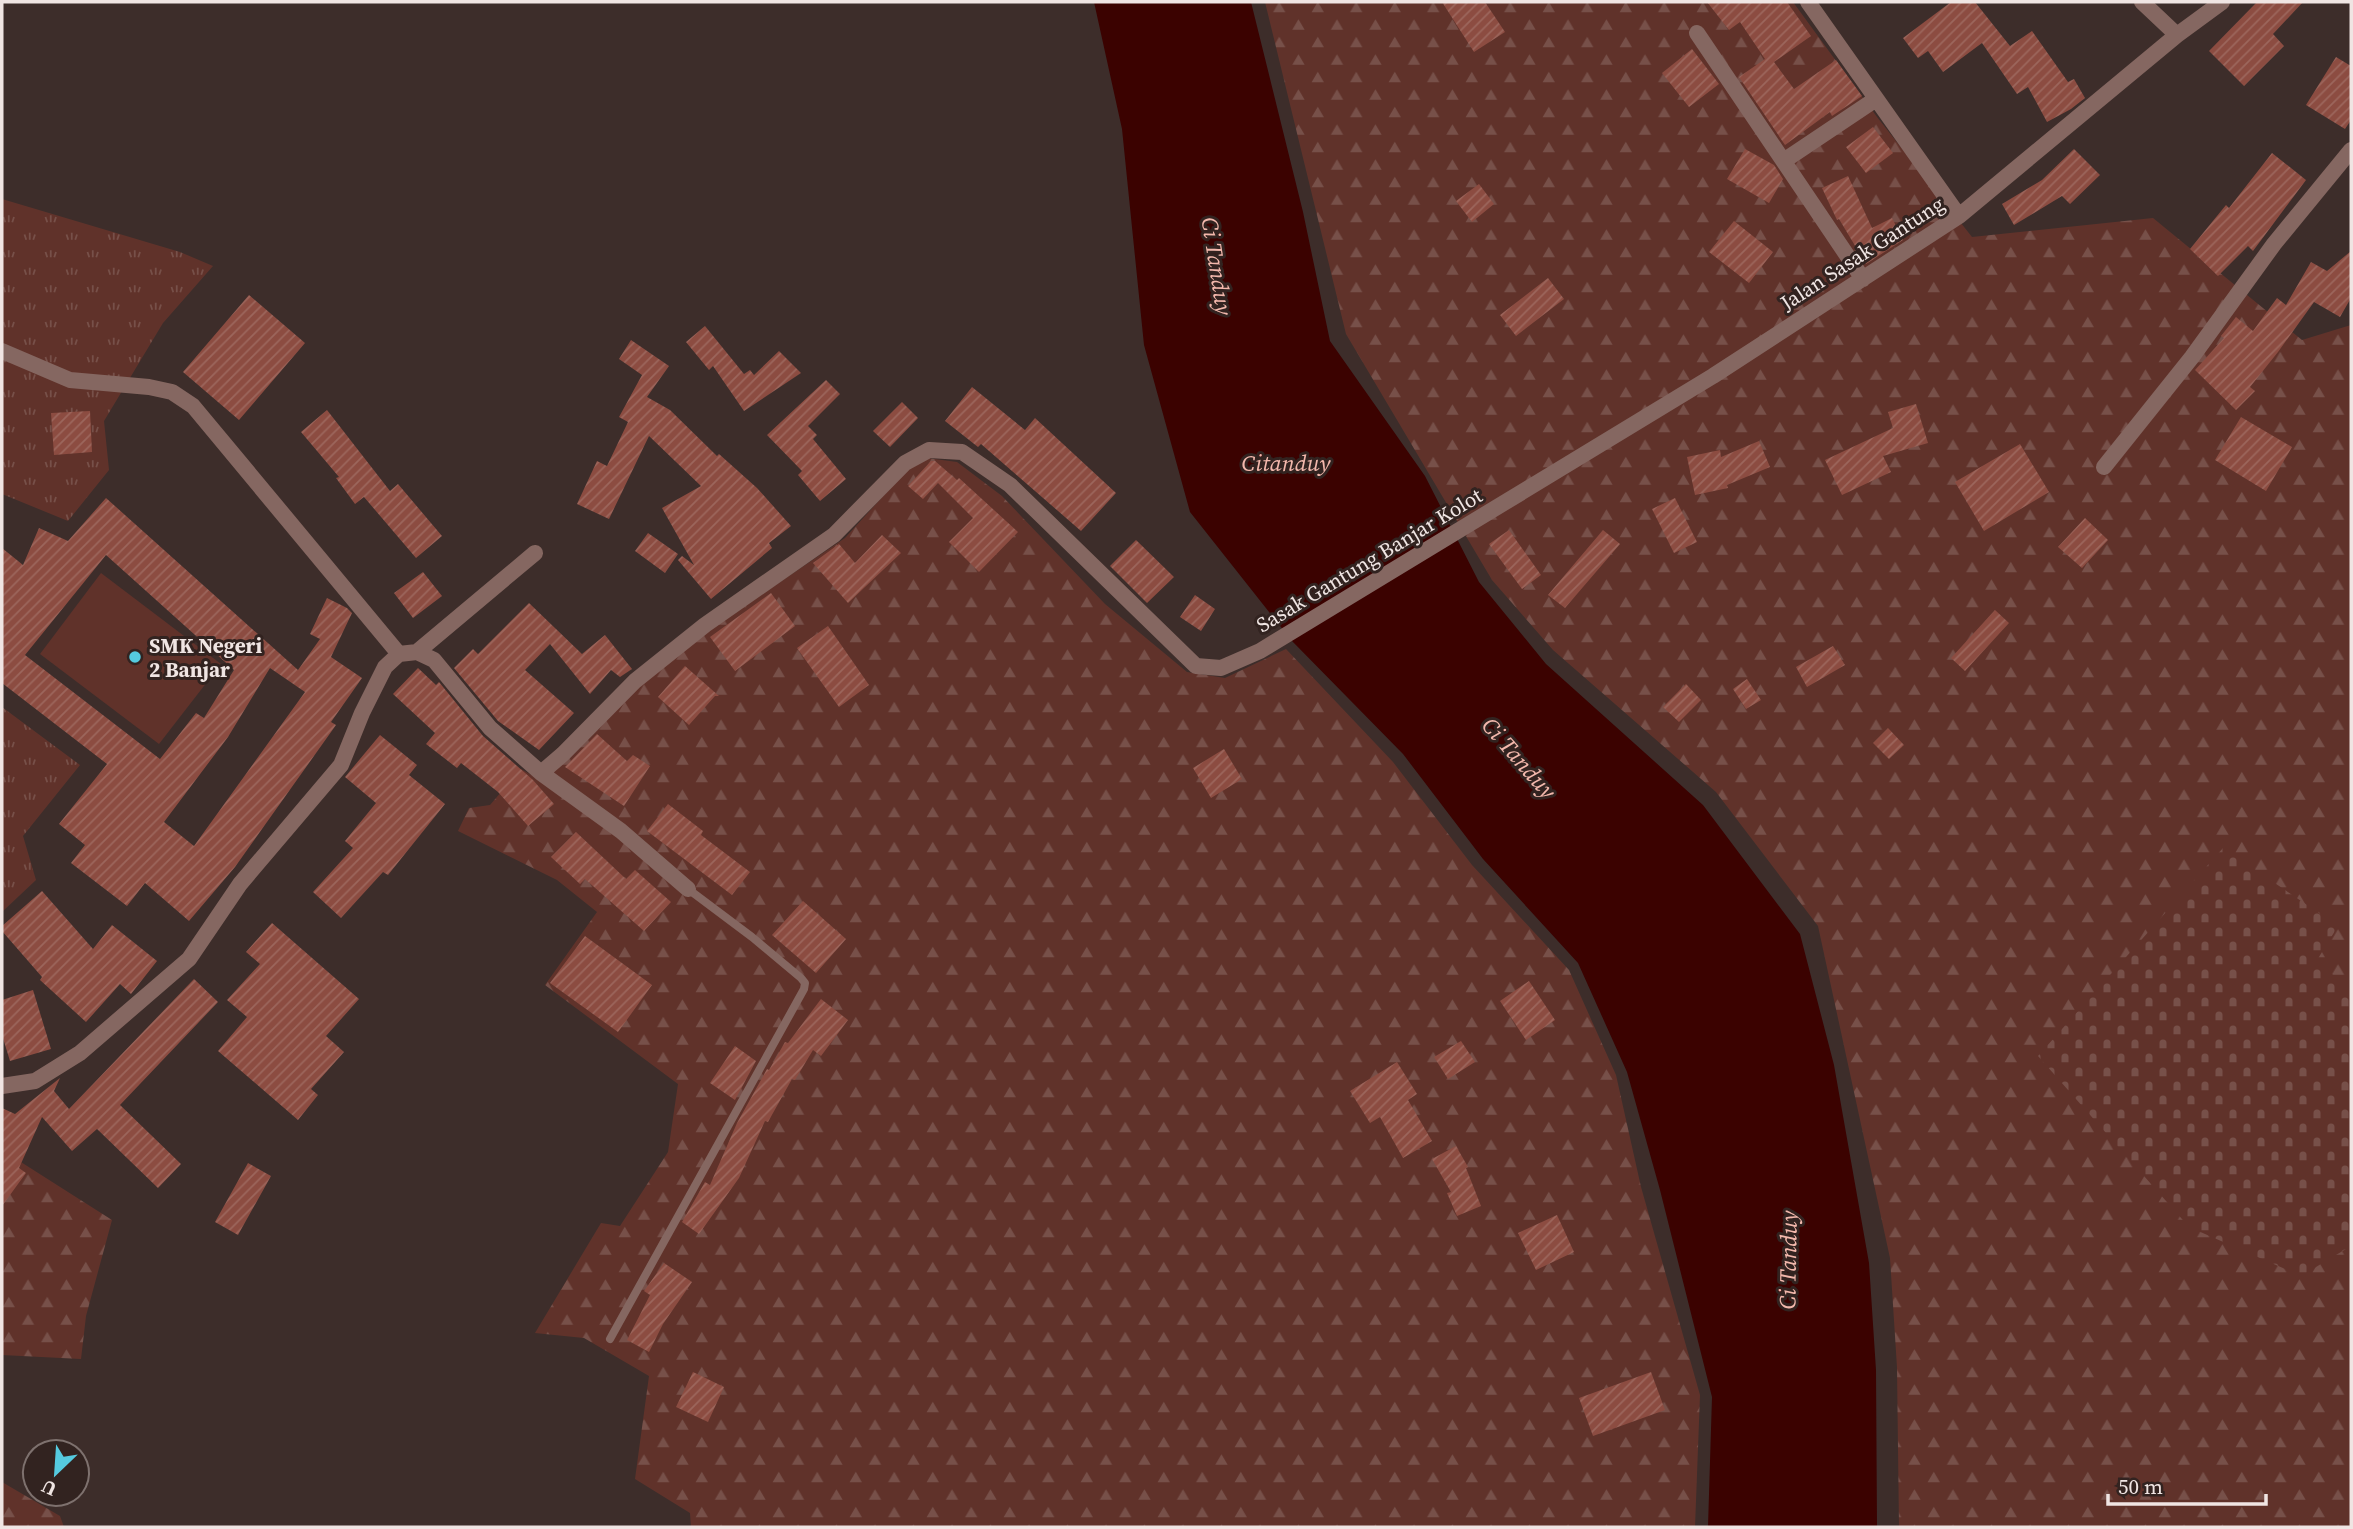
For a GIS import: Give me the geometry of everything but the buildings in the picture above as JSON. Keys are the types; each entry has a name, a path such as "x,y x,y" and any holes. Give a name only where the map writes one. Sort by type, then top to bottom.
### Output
{"street":[{"path":"1808,2 1959,216"},
{"path":"2142,2 2177,35"},
{"name":"Jalan Sasak Gantung","path":"1500,505 1713,376 1959,216 2177,35 2222,2"},
{"path":"1697,33 1863,279"},
{"path":"1785,160 1876,99"},
{"path":"2104,467 2192,357 2274,244 2351,150"},
{"path":"2,351 70,380 149,387 172,392 193,406 399,654"},
{"name":"Sasak Gantung Banjar Kolot","path":"541,773 635,681 705,625 834,535 905,463 929,450 962,452 1010,485 1196,666 1221,668 1260,651 1500,505"},
{"path":"417,652 535,553"},
{"path":"2,1086 35,1081 80,1053 188,959 240,884 341,765 362,713 385,667 399,654 417,652 433,660 490,728 541,773 621,831 688,889"}],"lane":[{"path":"610,1339 804,989 805,983 801,978 752,936 688,889"}],"green space":[{"path":"1265,2 1793,2 1877,117 1972,237 2153,218 2302,340 2351,325 2351,1527 1899,1527 1897,1367 1890,1258 1818,926 1716,792 1553,650 1492,580 1346,334"},
{"path":"2,199 180,252 213,266 163,323 104,421 109,470 68,521 2,494"},
{"path":"927,458 957,462 1002,496 1105,604 1187,672 1225,678 1286,649 1393,762 1472,865 1569,970 1616,1075 1641,1187 1700,1395 1695,1527 691,1527 690,1513 635,1479 649,1376 584,1338 535,1333 601,1223 620,1226 668,1152 678,1084 545,985 597,912 557,880 458,831 469,808 490,805 521,769 542,781 640,686 708,631 845,538 906,471"},
{"path":"101,573 221,664 159,744 40,654"},
{"path":"2,707 80,765 23,836 36,880 2,912"},
{"path":"2223,848 2338,926 2314,965 2351,984 2351,1246 2301,1276 2189,1227 2038,1056"},
{"path":"2,1150 112,1220 86,1316 81,1359 2,1355"},
{"path":"2,1482 21,1493 21,1508 46,1508 60,1516 64,1527 2,1527"}],"water":[{"name":"Citanduy","path":"1094,2 1251,2 1303,212 1330,341 1425,476 1479,582 1546,664 1703,805 1800,934 1834,1065 1869,1263 1876,1370 1877,1527 1708,1527 1712,1397 1627,1072 1578,963 1483,859 1403,754 1292,641 1190,512 1144,345 1122,129"}],"place":[{"name":"SMK Negeri 2 Banjar","path":"135,657"}],"water label":[{"name":"Ci Tanduy","path":"1217,266"},
{"name":"Ci Tanduy","path":"1519,758"},
{"name":"Ci Tanduy","path":"1788,1260"}]}
